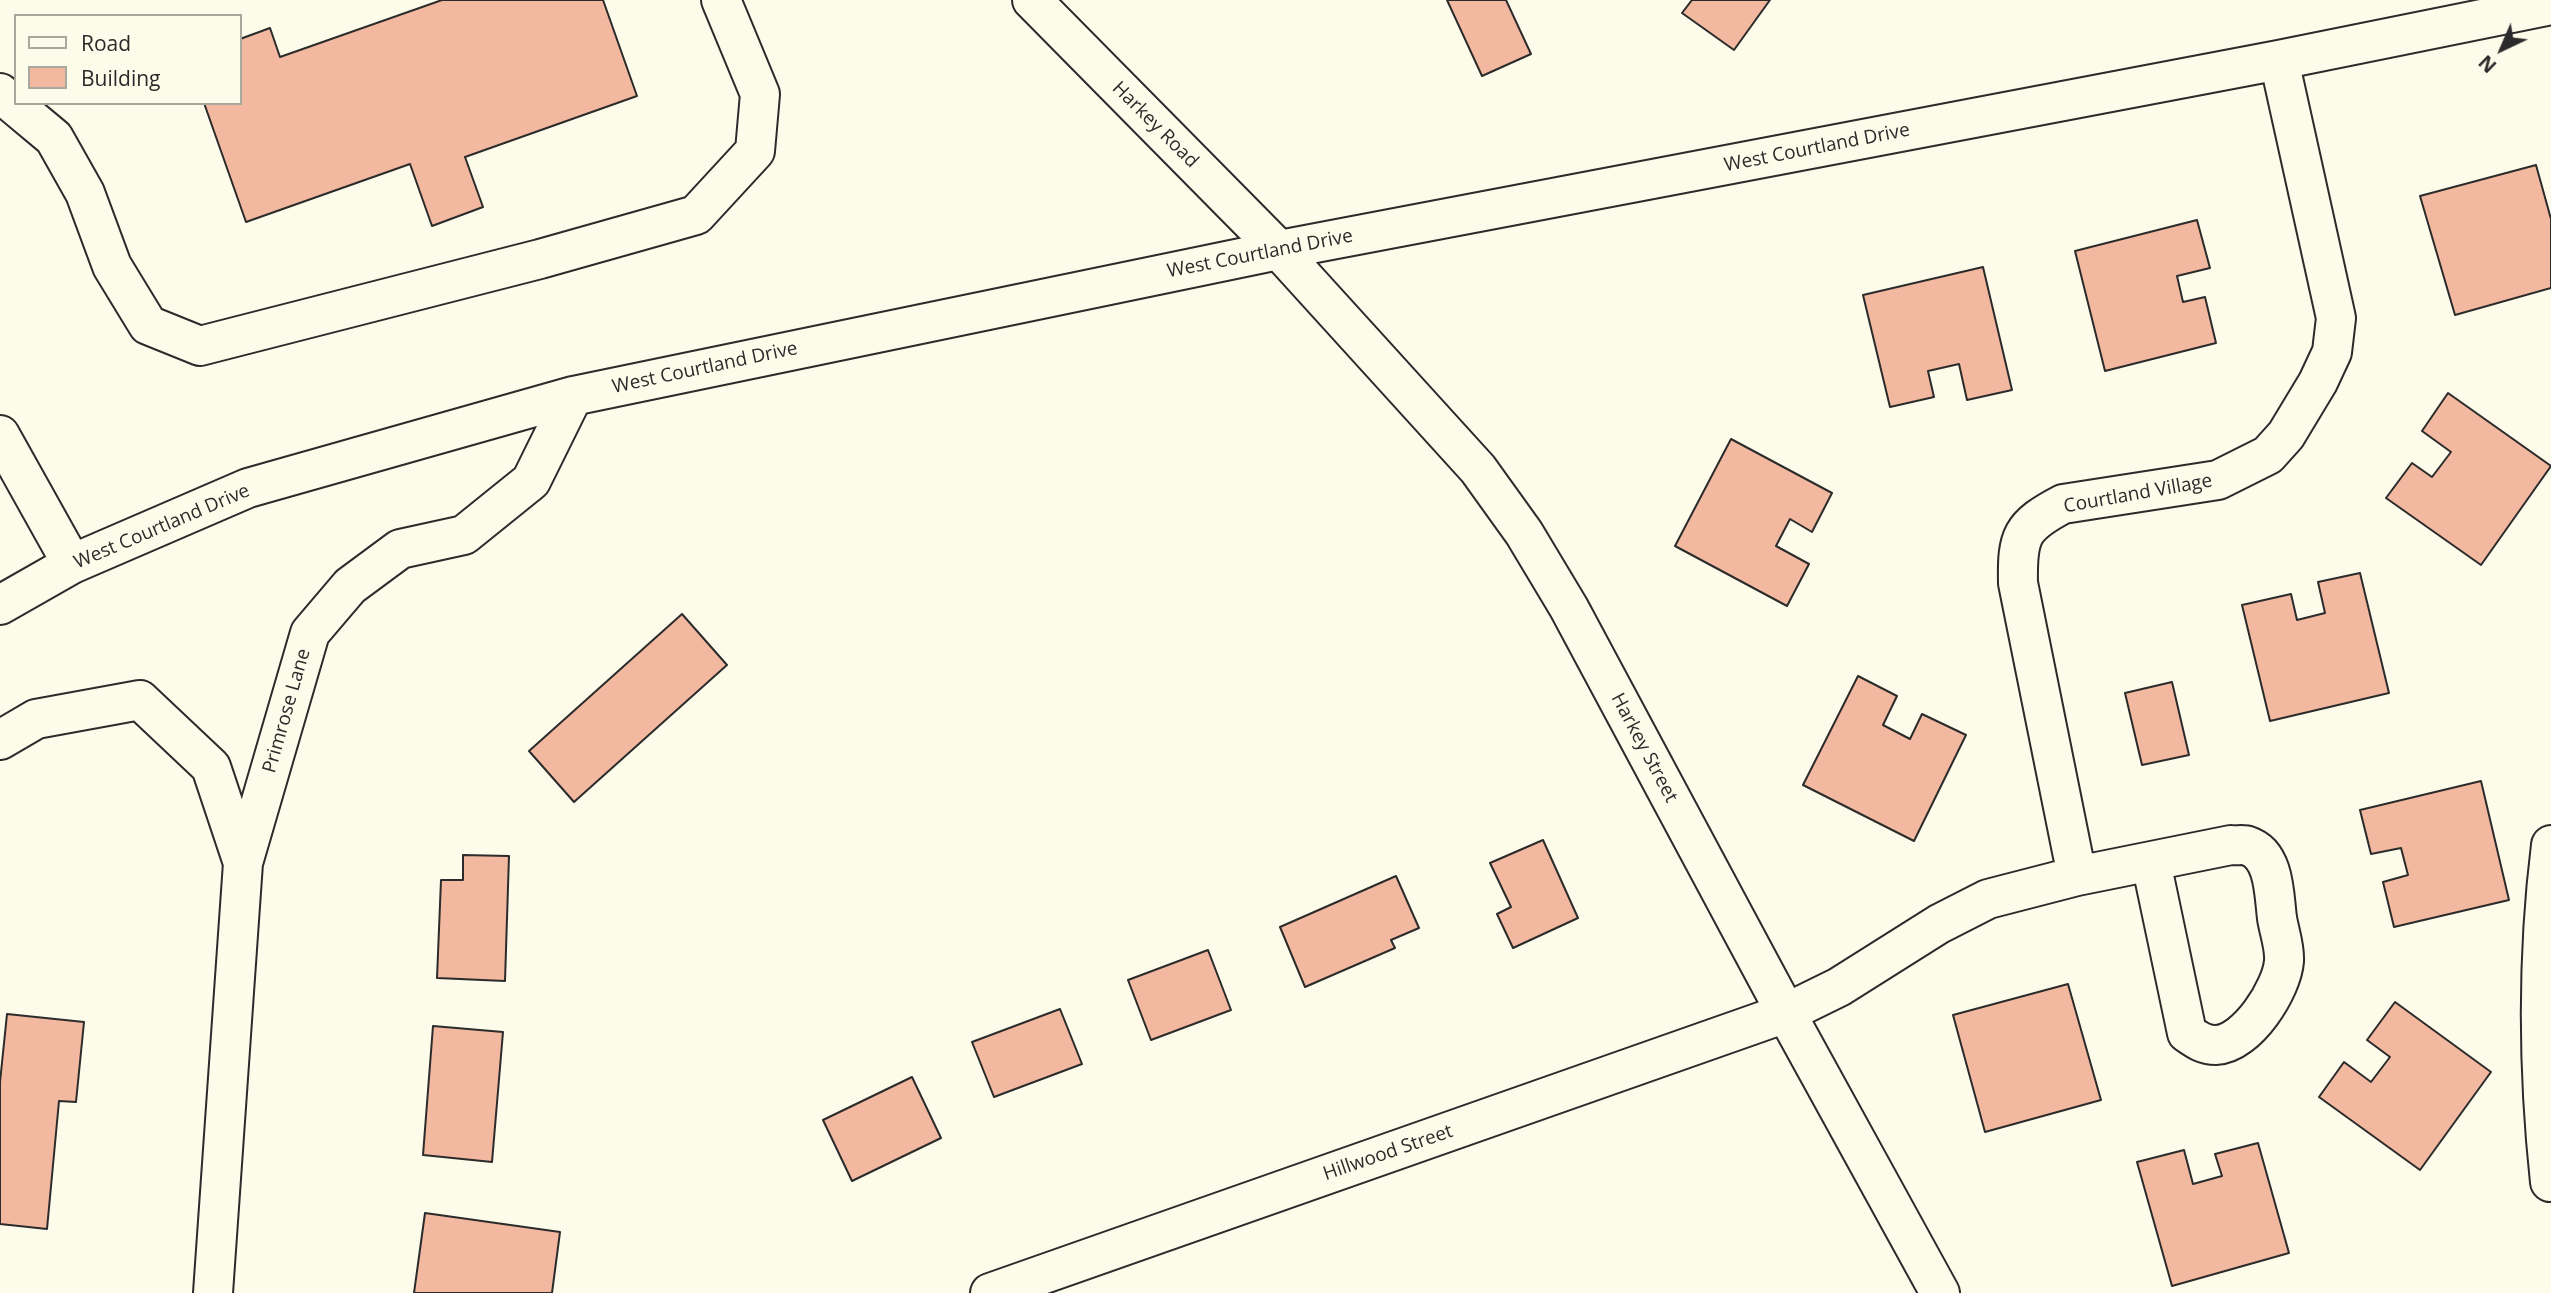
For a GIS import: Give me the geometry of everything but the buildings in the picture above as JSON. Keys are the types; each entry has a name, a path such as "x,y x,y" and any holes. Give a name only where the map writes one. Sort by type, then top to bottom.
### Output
{"street":[{"path":"14,105 54,138 85,193 113,266 148,325 200,346 540,259 696,215 755,151 760,94 721,0"},
{"name":"Harkey Road","path":"1032,0 1279,250"},
{"name":"West Courtland Drive","path":"0,605 72,564 248,488 573,396 1279,250 2279,60 2551,5"},
{"name":"Courtland Village","path":"2077,876 2018,583 2017,551 2025,530 2063,504 2218,480 2245,468 2268,455 2286,435 2318,383 2332,352 2336,318 2279,60"},
{"path":"0,93 14,105"},
{"name":"Harkey Street","path":"1279,250 1478,469 1524,533 1569,608 1940,1293"},
{"name":"Primrose Lane","path":"213,1293 243,863 310,633 350,586 400,549 464,536 531,481 573,396"},
{"path":"0,435 72,564"},
{"name":"Primrose Lane","path":"0,740 36,719 140,699 211,767 243,863"},
{"path":"1786,1013 1839,987 1939,925 1988,899 2077,876 2231,845 2248,846 2258,853 2270,868 2284,960 2277,987 2258,1016 2236,1038 2219,1045 2202,1044 2187,1033 2151,862"},
{"path":"2550,1182 2542,1106 2539,1006 2545,894 2551,845"},
{"name":"Hillwood Street","path":"990,1293 1786,1013"}]}
